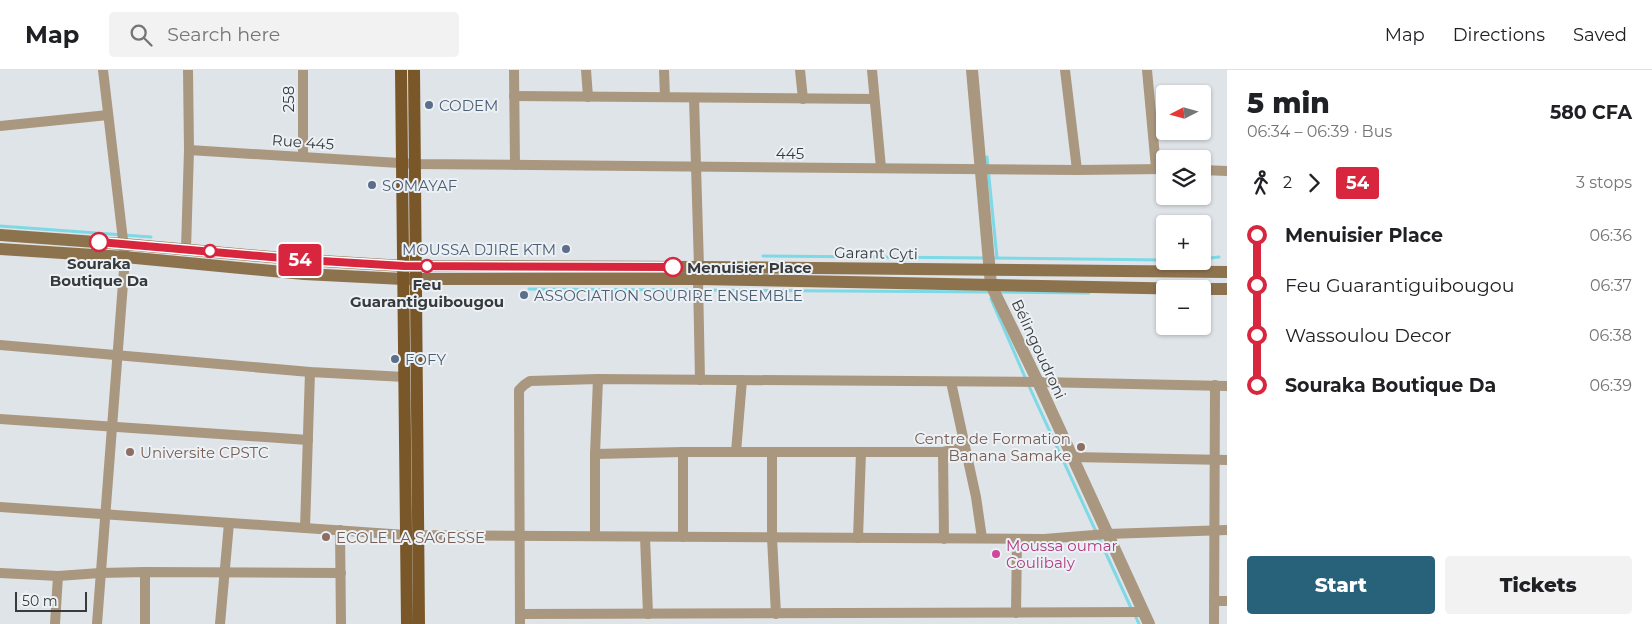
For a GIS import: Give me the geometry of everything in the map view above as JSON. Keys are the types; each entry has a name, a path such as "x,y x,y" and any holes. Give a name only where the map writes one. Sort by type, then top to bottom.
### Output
{"main road":[{"path":"401,70 402,164 410,266 416,280 412,535 407,624"},
{"path":"414,70 415,164 410,266 403,279 412,535 419,624"},
{"name":"Garant Cyti","path":"0,235 305,260 410,266 698,273 991,285 1156,288"},
{"name":"Garant Cyti","path":"0,249 125,257 304,274 416,280 698,273 1227,272"},
{"path":"1211,289 1227,289"}],"street":[{"path":"97,624 125,257 103,70"},
{"path":"186,249 189,150 188,70 192,70"},
{"name":"258","path":"303,70 303,157"},
{"path":"514,70 515,165"},
{"path":"586,70 588,97"},
{"path":"664,70 665,97"},
{"path":"800,70 803,98"},
{"path":"872,70 881,168"},
{"name":"Bélingoudroni","path":"972,70 991,285 1038,382 1149,624"},
{"path":"1065,70 1077,170"},
{"path":"1147,70 1158,150"},
{"path":"514,96 874,99"},
{"path":"694,98 700,380"},
{"path":"0,126 108,115"},
{"name":"Rue 445","path":"189,150 415,164"},
{"name":"445","path":"415,164 1156,169"},
{"path":"1211,170 1227,171"},
{"path":"0,345 310,372 405,377"},
{"path":"305,528 310,372"},
{"path":"595,536 595,454 598,379"},
{"path":"1143,612 900,613 829,619 776,614 757,619 683,619 648,614 520,619 520,390 524,384 530,381 598,379 1038,382 1227,386"},
{"path":"736,452 742,380"},
{"path":"951,382 976,497 982,538"},
{"path":"1214,624 1215,385"},
{"path":"0,419 308,440"},
{"path":"595,454 943,452 965,447"},
{"path":"683,537 684,452"},
{"path":"772,452 772,538 776,614"},
{"path":"858,538 861,452"},
{"path":"943,452 944,539"},
{"path":"1072,457 1227,460"},
{"path":"0,507 412,535 1044,539 1107,534 1227,530"},
{"path":"220,624 229,523"},
{"path":"340,530 341,624"},
{"path":"645,537 648,614"},
{"path":"1016,612 1017,539"},
{"path":"144,624 145,572"},
{"path":"0,573 58,576 145,572 341,573"},
{"path":"54,624 58,576"},
{"path":"1214,601 1227,601"},
{"path":"1045,612 1046,624"},
{"path":"1116,612 1116,624"},
{"path":"900,613 900,624"},
{"path":"974,613 974,624"}],"waterway":[{"path":"987,157 997,258"},
{"path":"0,226 151,237"},
{"path":"763,256 985,258"},
{"path":"1211,258 1219,257"},
{"path":"991,258 1156,260"},
{"path":"529,289 991,292"},
{"path":"997,292 1089,293"},
{"path":"991,299 1132,610"},
{"path":"1135,615 1139,624"}],"bus line":[{"name":"54","path":"99,242 305,260 404,266 673,267"}],"place":[{"name":"CODEM","path":"429,105"},
{"name":"SOMAYAF","path":"372,185"},
{"name":"Souraka Boutique Da","path":"99,242"},
{"name":"MOUSSA DJIRE KTM","path":"566,249"},
{"name":"Feu Guarantiguibougou","path":"427,266"},
{"name":"Menuisier Place","path":"673,267"},
{"name":"ASSOCIATION SOURIRE ENSEMBLE","path":"524,295"},
{"name":"FOFY","path":"395,359"},
{"name":"Centre de Formation Banana Samake","path":"1081,447"},
{"name":"Universite CPSTC","path":"130,452"},
{"name":"ECOLE LA SAGESSE","path":"326,537"},
{"name":"Moussa oumar Coulibaly","path":"996,554"}]}
